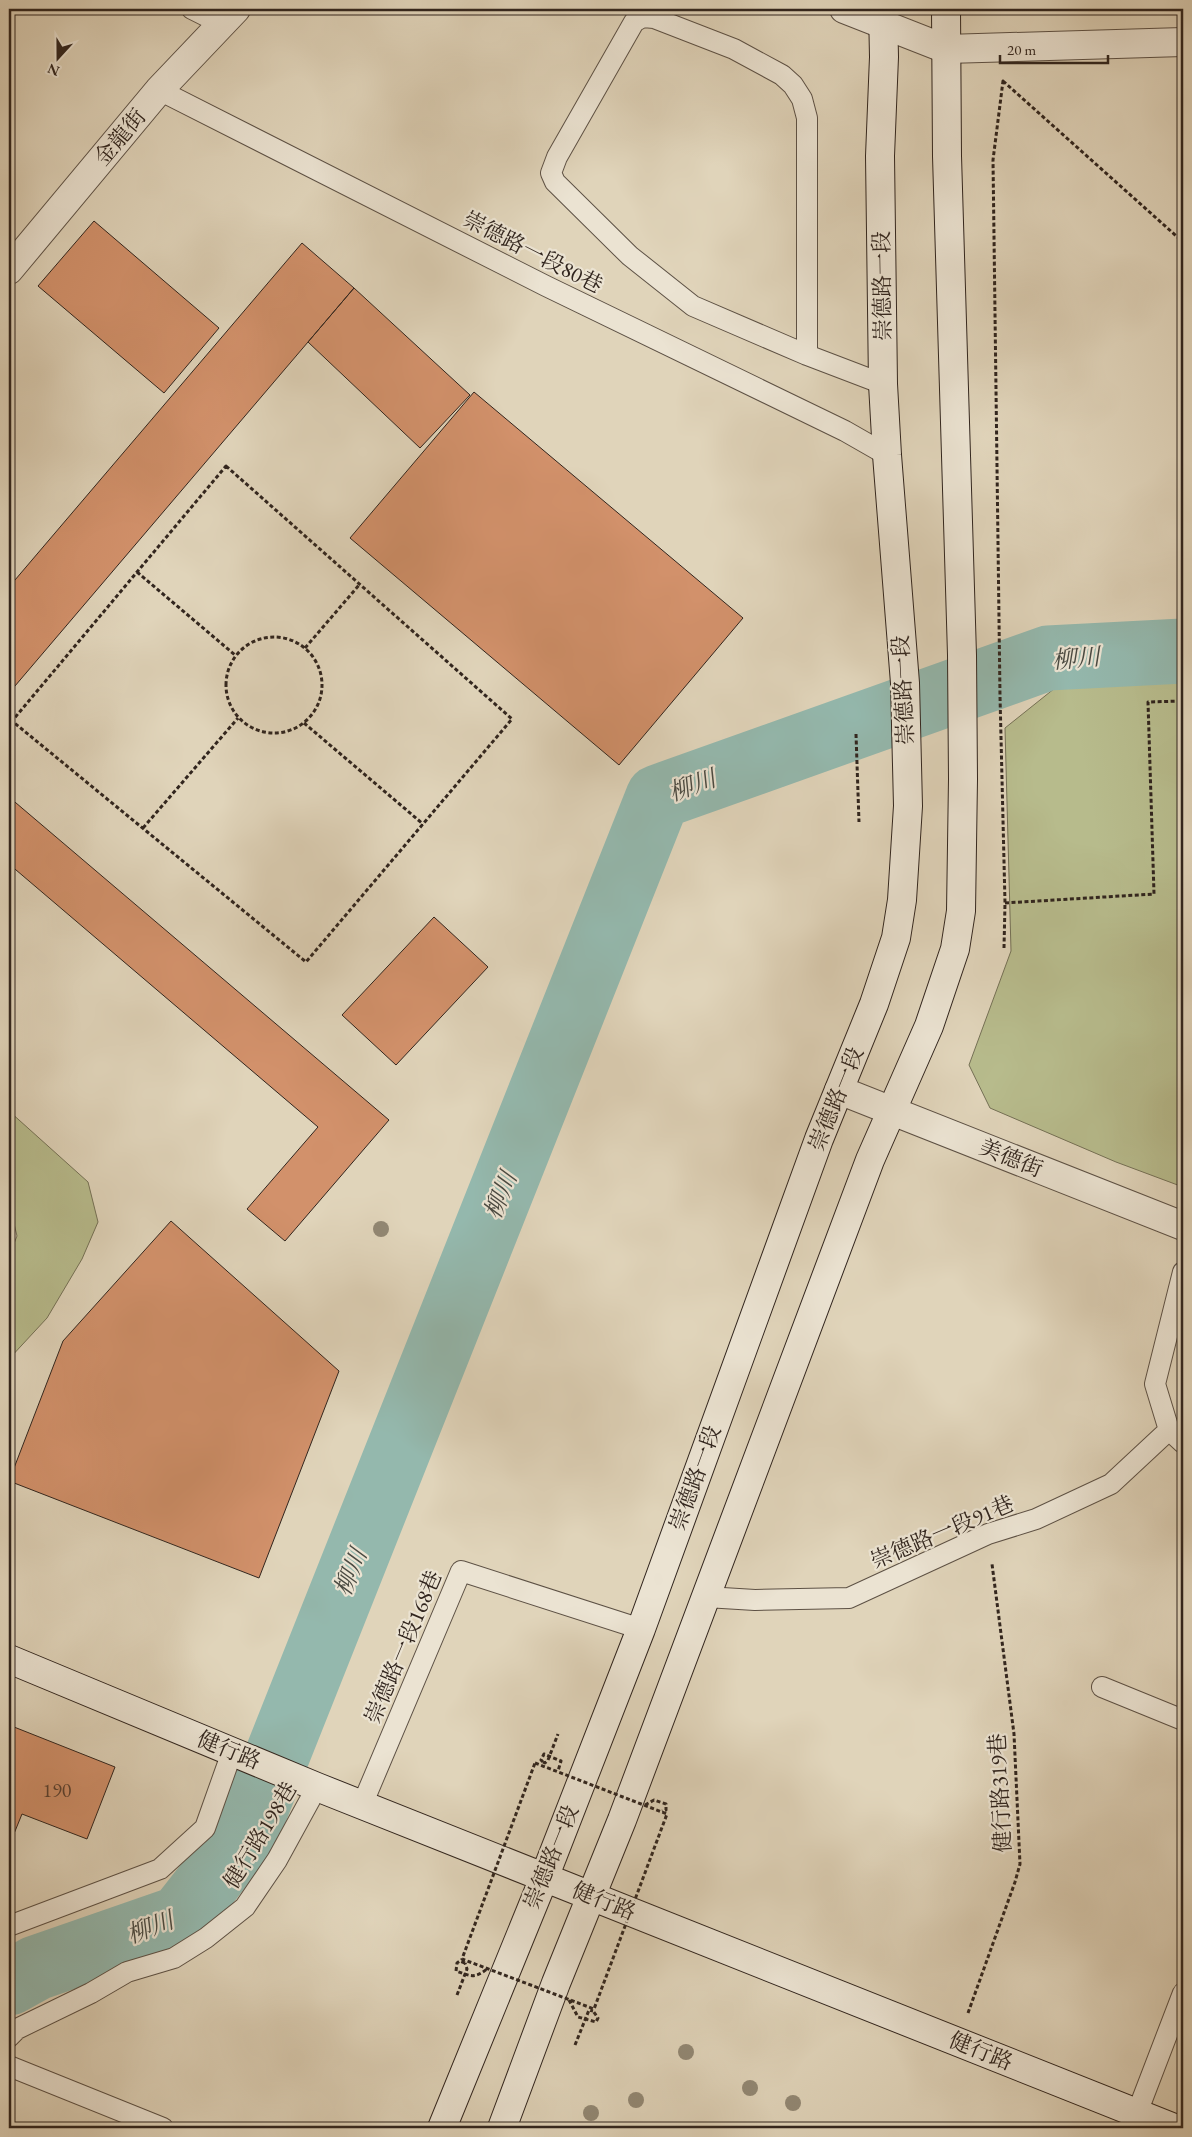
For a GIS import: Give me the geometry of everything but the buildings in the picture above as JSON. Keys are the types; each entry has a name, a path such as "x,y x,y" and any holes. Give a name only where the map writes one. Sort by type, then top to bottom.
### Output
{"main road":[{"path":"844,9 883,17 946,49 1183,42"},
{"path":"502,2128 556,1982 706,1597 870,1160 890,1110 929,1026 955,948 961,910 962,655 948,176 946,9"},
{"name":"金龍街","path":"9,270 225,14"},
{"name":"崇德路一段","path":"442,2128 544,1878 640,1629 816,1148 874,1004 896,938 902,900 908,806 905,683 883,384 880,156 884,57 883,17"},
{"name":"美德街","path":"839,1090 1183,1226"},
{"name":"健行路","path":"9,1659 362,1805 1174,2128"}],"lane":[{"path":"192,9 225,14"},
{"path":"807,354 807,118 802,99 793,85 782,75 734,49 654,18 643,17 634,22 558,157 551,173 555,182 630,256 692,306 807,354 883,384"},
{"name":"崇德路一段80巷","path":"159,90 546,286 845,431 887,455"},
{"path":"1176,1436 1155,1384 1183,1272"},
{"name":"崇德路一段91巷","path":"706,1597 755,1600 849,1598 988,1534 1036,1519 1111,1484 1176,1436"},
{"name":"崇德路一段168巷","path":"362,1805 461,1570 640,1629"},
{"path":"1102,1687 1183,1720"},
{"path":"9,1926 160,1870 205,1828 238,1754"},
{"name":"健行路198巷","path":"9,2037 17,2029 91,1993 127,1972 174,1958 206,1938 246,1907 277,1860 309,1783"},
{"path":"1137,2113 1183,1993"},
{"path":"9,2066 163,2128"}],"path":[{"path":"1003,81 1012,80"},
{"path":"1003,81 1183,242"},
{"path":"1003,81 993,160 1000,696 1005,902 1004,948"},
{"path":"226,466 360,584 512,719 306,962 12,720 226,466"},
{"path":"136,572 236,655"},
{"path":"304,648 360,584"},
{"path":"276,637 291,640 304,648 317,665 322,686 320,700 314,712 304,723 292,730 277,734 249,727 238,718 230,707 226,694 225,680 228,667 236,655 246,645 261,638 276,637"},
{"path":"1005,902 1154,894 1148,702 1183,701"},
{"path":"143,828 238,718"},
{"path":"304,723 423,824"},
{"path":"856,734 859,822"},
{"name":"健行路319巷","path":"958,2042 1020,1864 1014,1734 988,1534"},
{"path":"558,1734 551,1753 548,1760 545,1763 541,1760 544,1754 552,1758 560,1761 558,1772"},
{"path":"535,1763 644,1805 667,1814 594,2009 462,1959 535,1763"},
{"path":"644,1805 654,1800 666,1804 667,1808 662,1810"},
{"path":"457,1995 464,1977 467,1969 467,1966 466,1963 460,1961 457,1963 456,1971 463,1974 471,1976 477,1976 488,1969"},
{"path":"568,2000 578,2017 584,2019 589,2021 593,2022 596,2022 598,2018 596,2014 589,2010 586,2019 582,2028 578,2037 575,2046"}],"green space":[{"path":"1183,677 1183,1187 1116,1162 990,1108 969,1065 1011,951 1005,728 1065,680"},
{"path":"9,1111 88,1182 98,1222 82,1259 47,1318 9,1359 9,1256 17,1236 9,1203"}],"waterway":[{"name":"柳川","path":"9,1983 36,1968 180,1918 246,1834 658,797 1048,658 1183,651"}]}
